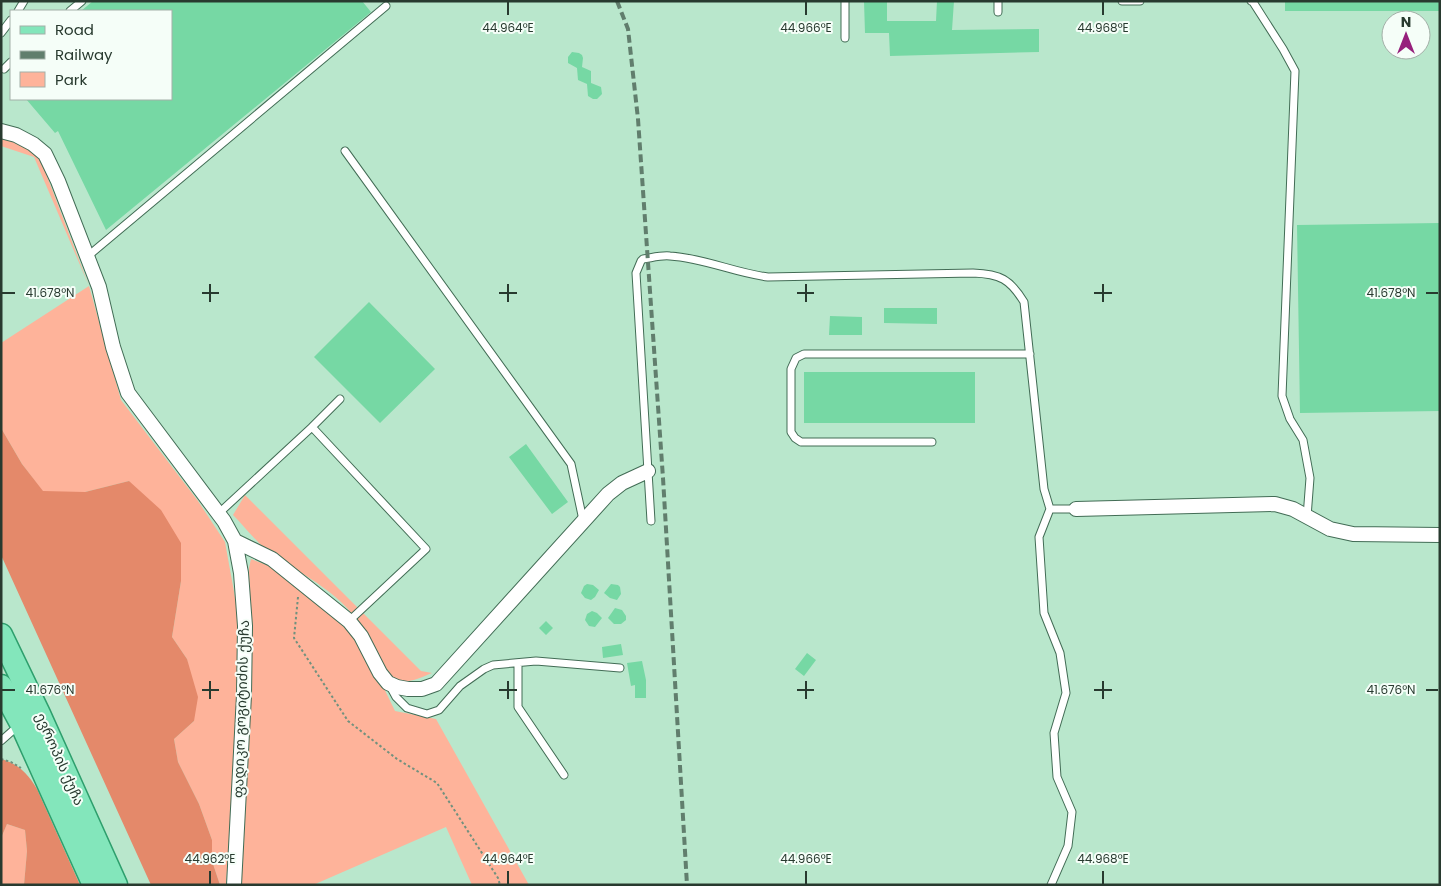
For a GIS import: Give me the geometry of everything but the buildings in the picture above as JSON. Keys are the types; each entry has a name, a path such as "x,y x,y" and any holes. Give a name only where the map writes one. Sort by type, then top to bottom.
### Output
{"main road":[{"name":"ევროპის ქუჩა","path":"1,635 36,707 116,885"},
{"name":"ევროპის ქუჩა","path":"5,698 21,724 94,885"}],"street":[{"name":"ფადიკო გოგიტიძის ქუჩა","path":"1,131 16,135 33,144 45,154 58,181 99,286 113,347 128,393 218,514 235,541 241,574 245,636 244,695 234,885"},
{"path":"235,541 272,559 350,620 361,636 380,674 388,683 408,689 422,689 436,684 608,494 622,483 648,471"},
{"path":"1076,509 1275,504 1293,509 1330,529 1353,534 1440,535"}],"lane":[{"path":"71,10 82,1"},
{"path":"845,1 845,38"},
{"path":"998,1 998,12"},
{"path":"1122,1 1140,1"},
{"path":"1251,1 1283,49 1295,71 1282,396 1290,420 1303,440 1310,478 1307,517"},
{"path":"88,256 386,6"},
{"path":"1,33 10,21"},
{"path":"4,69 10,63"},
{"path":"345,151 571,464 583,521"},
{"path":"651,521 636,273 640,261 643,259 668,255 725,266 751,275 768,277 990,273 1014,286 1024,302 1044,488 1050,509 1039,537 1044,613 1060,653 1066,693 1054,733 1057,777 1072,812 1068,846 1051,885"},
{"path":"932,442 802,442 795,438 791,432 791,369 796,358 804,354 1030,354"},
{"path":"218,514 340,399"},
{"path":"312,427 426,550 350,620"},
{"path":"1050,509 1076,509"},
{"path":"388,683 396,698 407,708 427,714 439,710 460,686 493,665 536,661 620,668"},
{"path":"518,663 518,707 564,776"},
{"path":"1,742 21,724"}],"path":[{"path":"299,580 294,638 348,720 397,759 437,783 498,878 500,885"},
{"path":"1,759 21,768"}],"green space":[{"path":"1,136 20,141 40,158 89,286 34,157 1,146"},
{"path":"89,286 121,400 198,501 225,542 238,614 238,707 226,885 220,885 212,861 212,840 199,804 178,762 174,739 194,721 187,659 172,637 181,581 129,481 85,492 43,492 22,464 1,428 1,343"},
{"path":"245,495 421,671 432,673 407,681 392,678 380,666 361,627 347,608 323,587 271,553 233,515"},
{"path":"251,559 275,568 349,631 379,678 395,711 436,719 529,885 472,885 446,827 313,885 241,885 251,701 249,568"},
{"path":"7,824 25,830 27,851 24,885 1,885 1,838"}],"shaded area":[{"path":"1,428 22,464 43,491 85,492 129,481 161,510 181,543 181,581 172,637 187,659 198,697 194,721 174,739 178,762 199,804 212,840 212,861 220,885 151,885 1,555"},
{"path":"1,759 22,770 37,789 80,885 24,885 27,851 25,830 7,824 1,838"}],"railway":[{"path":"617,1 628,29 638,119 663,478 687,885"}]}
